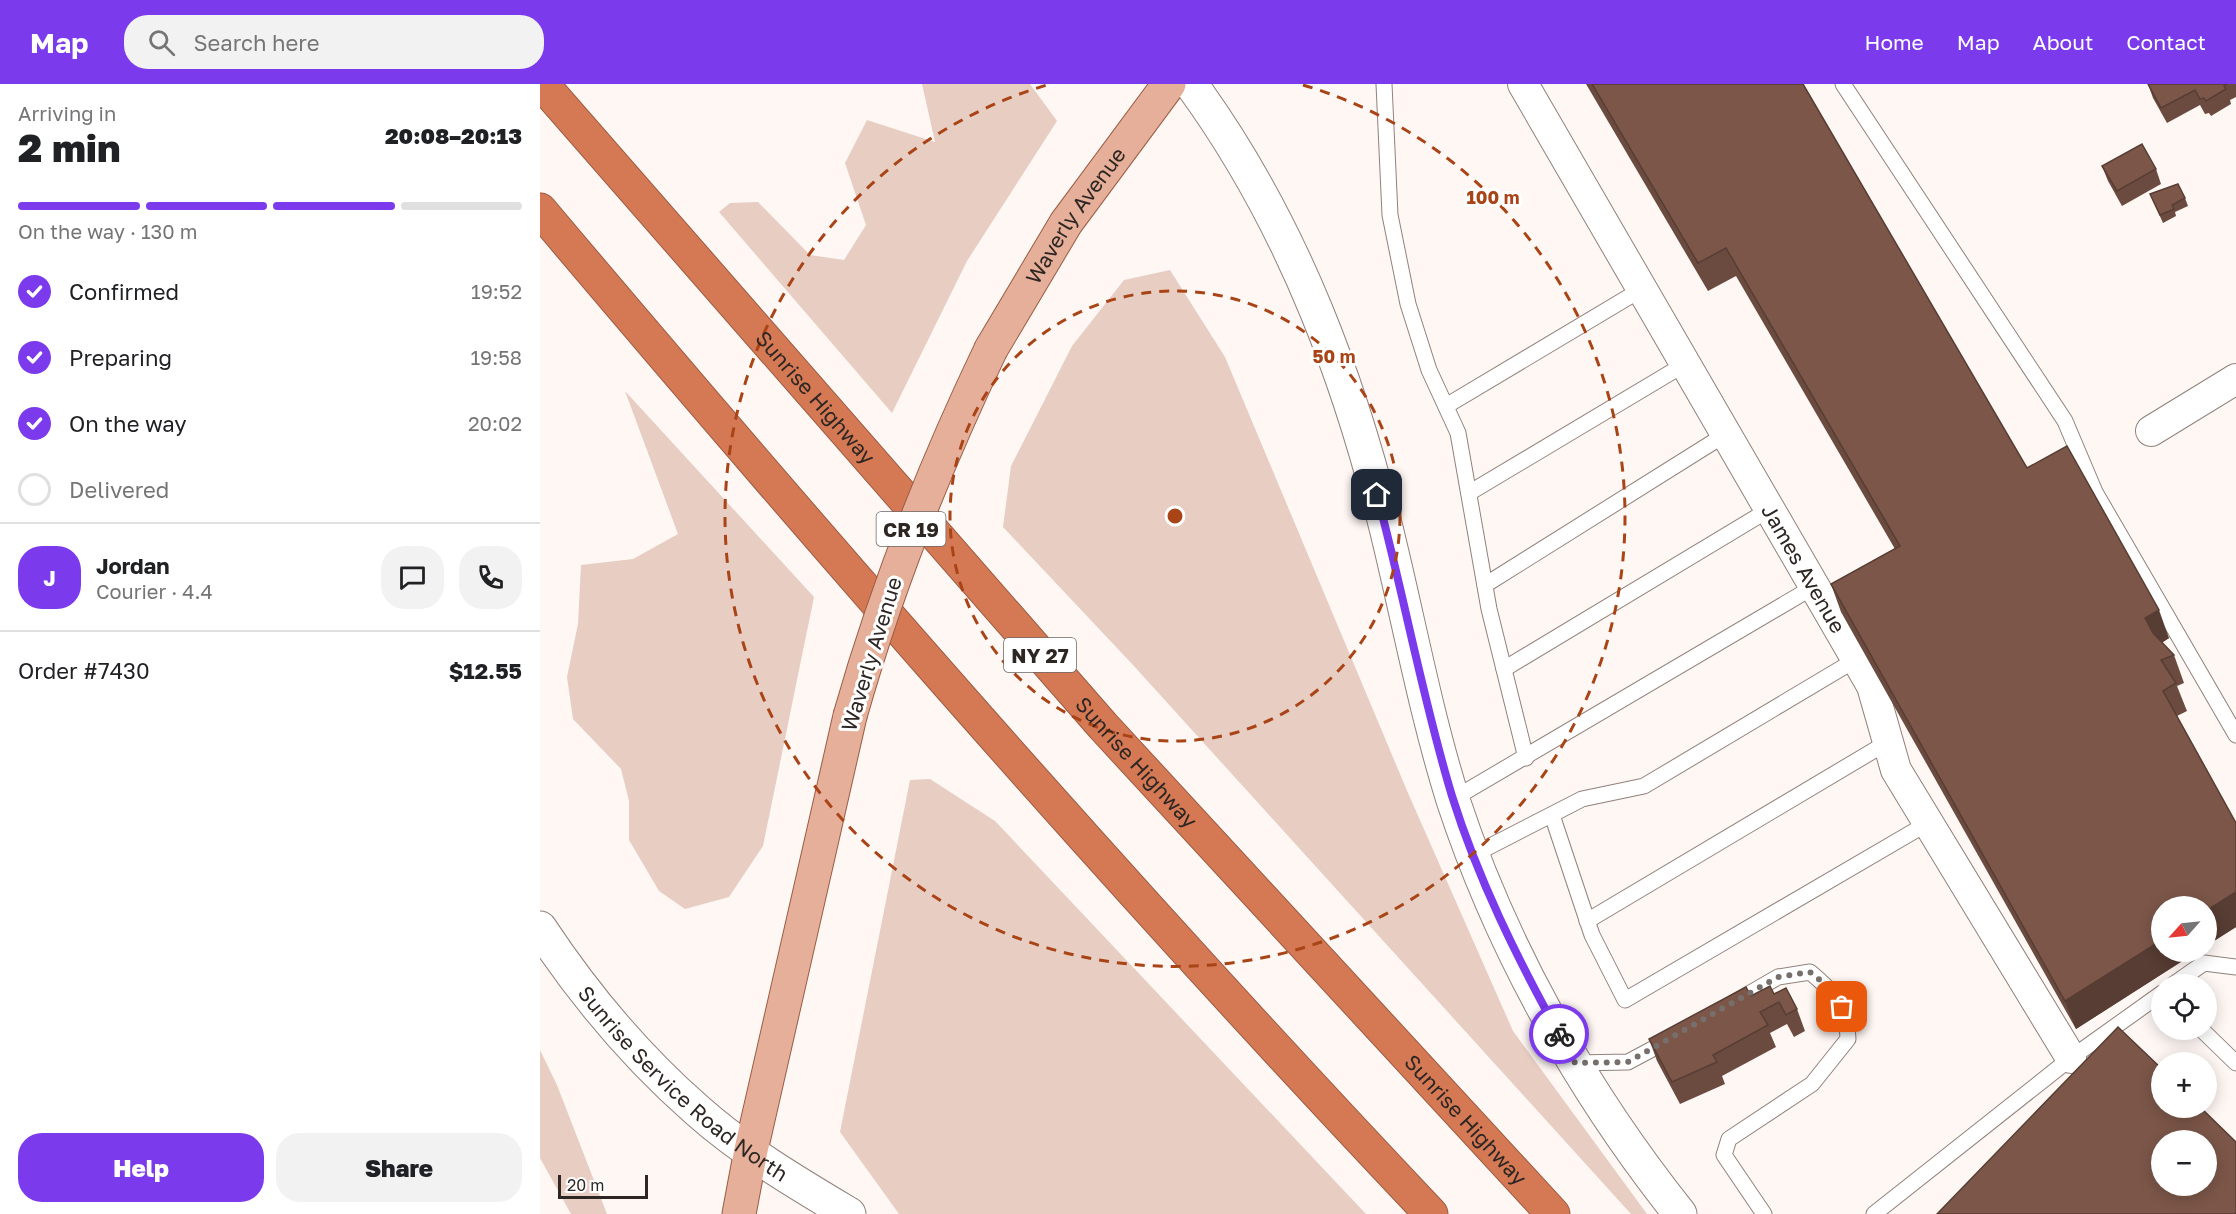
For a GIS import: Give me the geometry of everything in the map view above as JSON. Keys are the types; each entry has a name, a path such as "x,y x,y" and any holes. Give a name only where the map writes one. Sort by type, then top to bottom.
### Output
{"highway":[{"name":"Sunrise Highway","path":"542,84 1095,717 1553,1214"},
{"path":"540,210 824,545 1009,754 1313,1090 1431,1214"}],"main road":[{"name":"Waverly Avenue","path":"739,1214 751,1150 850,716 874,631 926,491 991,349 1066,223 1169,84"},
{"path":"1191,84 1228,136 1290,247 1343,379 1390,544 1432,724 1453,799 1473,855 1505,931 1575,1063 1614,1124 1680,1214"},
{"name":"Sunrise Service Road North","path":"540,928 583,989 636,1052 698,1111 751,1150 849,1214"}],"street":[{"name":"James Avenue","path":"1523,84 1872,686 1896,770 2071,1058"},
{"path":"2151,431 2236,380"}],"lane":[{"path":"1384,84 1390,215 1408,304 1428,370 1458,433 1485,585 1526,758"},
{"path":"1843,84 2065,421 2095,492 2236,735"},
{"path":"1446,406 1642,289"},
{"path":"1469,493 1685,364"},
{"path":"1485,585 1726,434"},
{"path":"1504,669 1770,509"},
{"path":"1453,799 1815,586"},
{"path":"1473,855 1582,800 1644,786 1857,659"},
{"path":"1587,921 1888,742"},
{"path":"1552,815 1587,921 1625,1000 1928,823"},
{"path":"2189,974 2204,963 2236,967"},
{"path":"1720,1011 1778,977 1810,972 1836,993 1847,1022 1848,1039 1812,1084 1729,1139 1724,1155 1764,1214"},
{"path":"1874,1214 2071,1058 2151,1001"},
{"path":"1575,1063 1628,1062 1681,1033"},
{"path":"2212,1040 2236,1063"}],"shaded area":[{"path":"922,84 1030,84 1057,121 967,261 892,413 719,212 730,203 758,202 810,255 844,260 866,225 845,163 867,120 935,142"},
{"path":"1170,270 1225,357 1408,793 1513,1031 1647,1214 1631,1214 1133,665 1003,527 1011,466 1072,346 1124,280"},
{"path":"625,391 814,597 763,846 729,897 685,909 659,891 629,840 629,801 621,769 573,719 567,677 578,624 581,565 633,559 678,534"},
{"path":"930,779 995,821 1366,1214 899,1214 840,1132 910,780"},
{"path":"540,1050 557,1085 607,1214 571,1214 540,1158"}],"building":[{"path":"1592,84 1803,84 2027,468 2067,446 2159,610 2145,618 2153,633 2174,655 2161,660 2176,683 2163,691 2236,823 2236,892 2217,904 2217,896 2151,896 2151,947 2065,1001 1831,584 1900,546 1726,248 1698,263"},
{"path":"2148,84 2227,84 2224,86 2226,89 2206,101 2204,98 2200,99 2195,90 2161,108"},
{"path":"2142,144 2156,169 2117,191 2102,166"},
{"path":"2178,184 2185,198 2172,205 2174,209 2160,215 2150,194"},
{"path":"1770,986 1774,994 1786,988 1797,1009 1786,1015 1779,1002 1760,1012 1768,1025 1713,1055 1717,1062 1672,1082 1649,1039 1746,987 1751,996"},
{"path":"2118,1027 2151,1058 2151,1118 2211,1118 2236,1142 2236,1214 1937,1214"}],"way so far":[{"path":"1559,1034 1575,1063 1628,1062 1778,977 1810,972 1836,993 1842,1007"}],"route":[{"path":"1377,495 1415,656 1453,799 1473,855 1505,931 1559,1034"}]}
